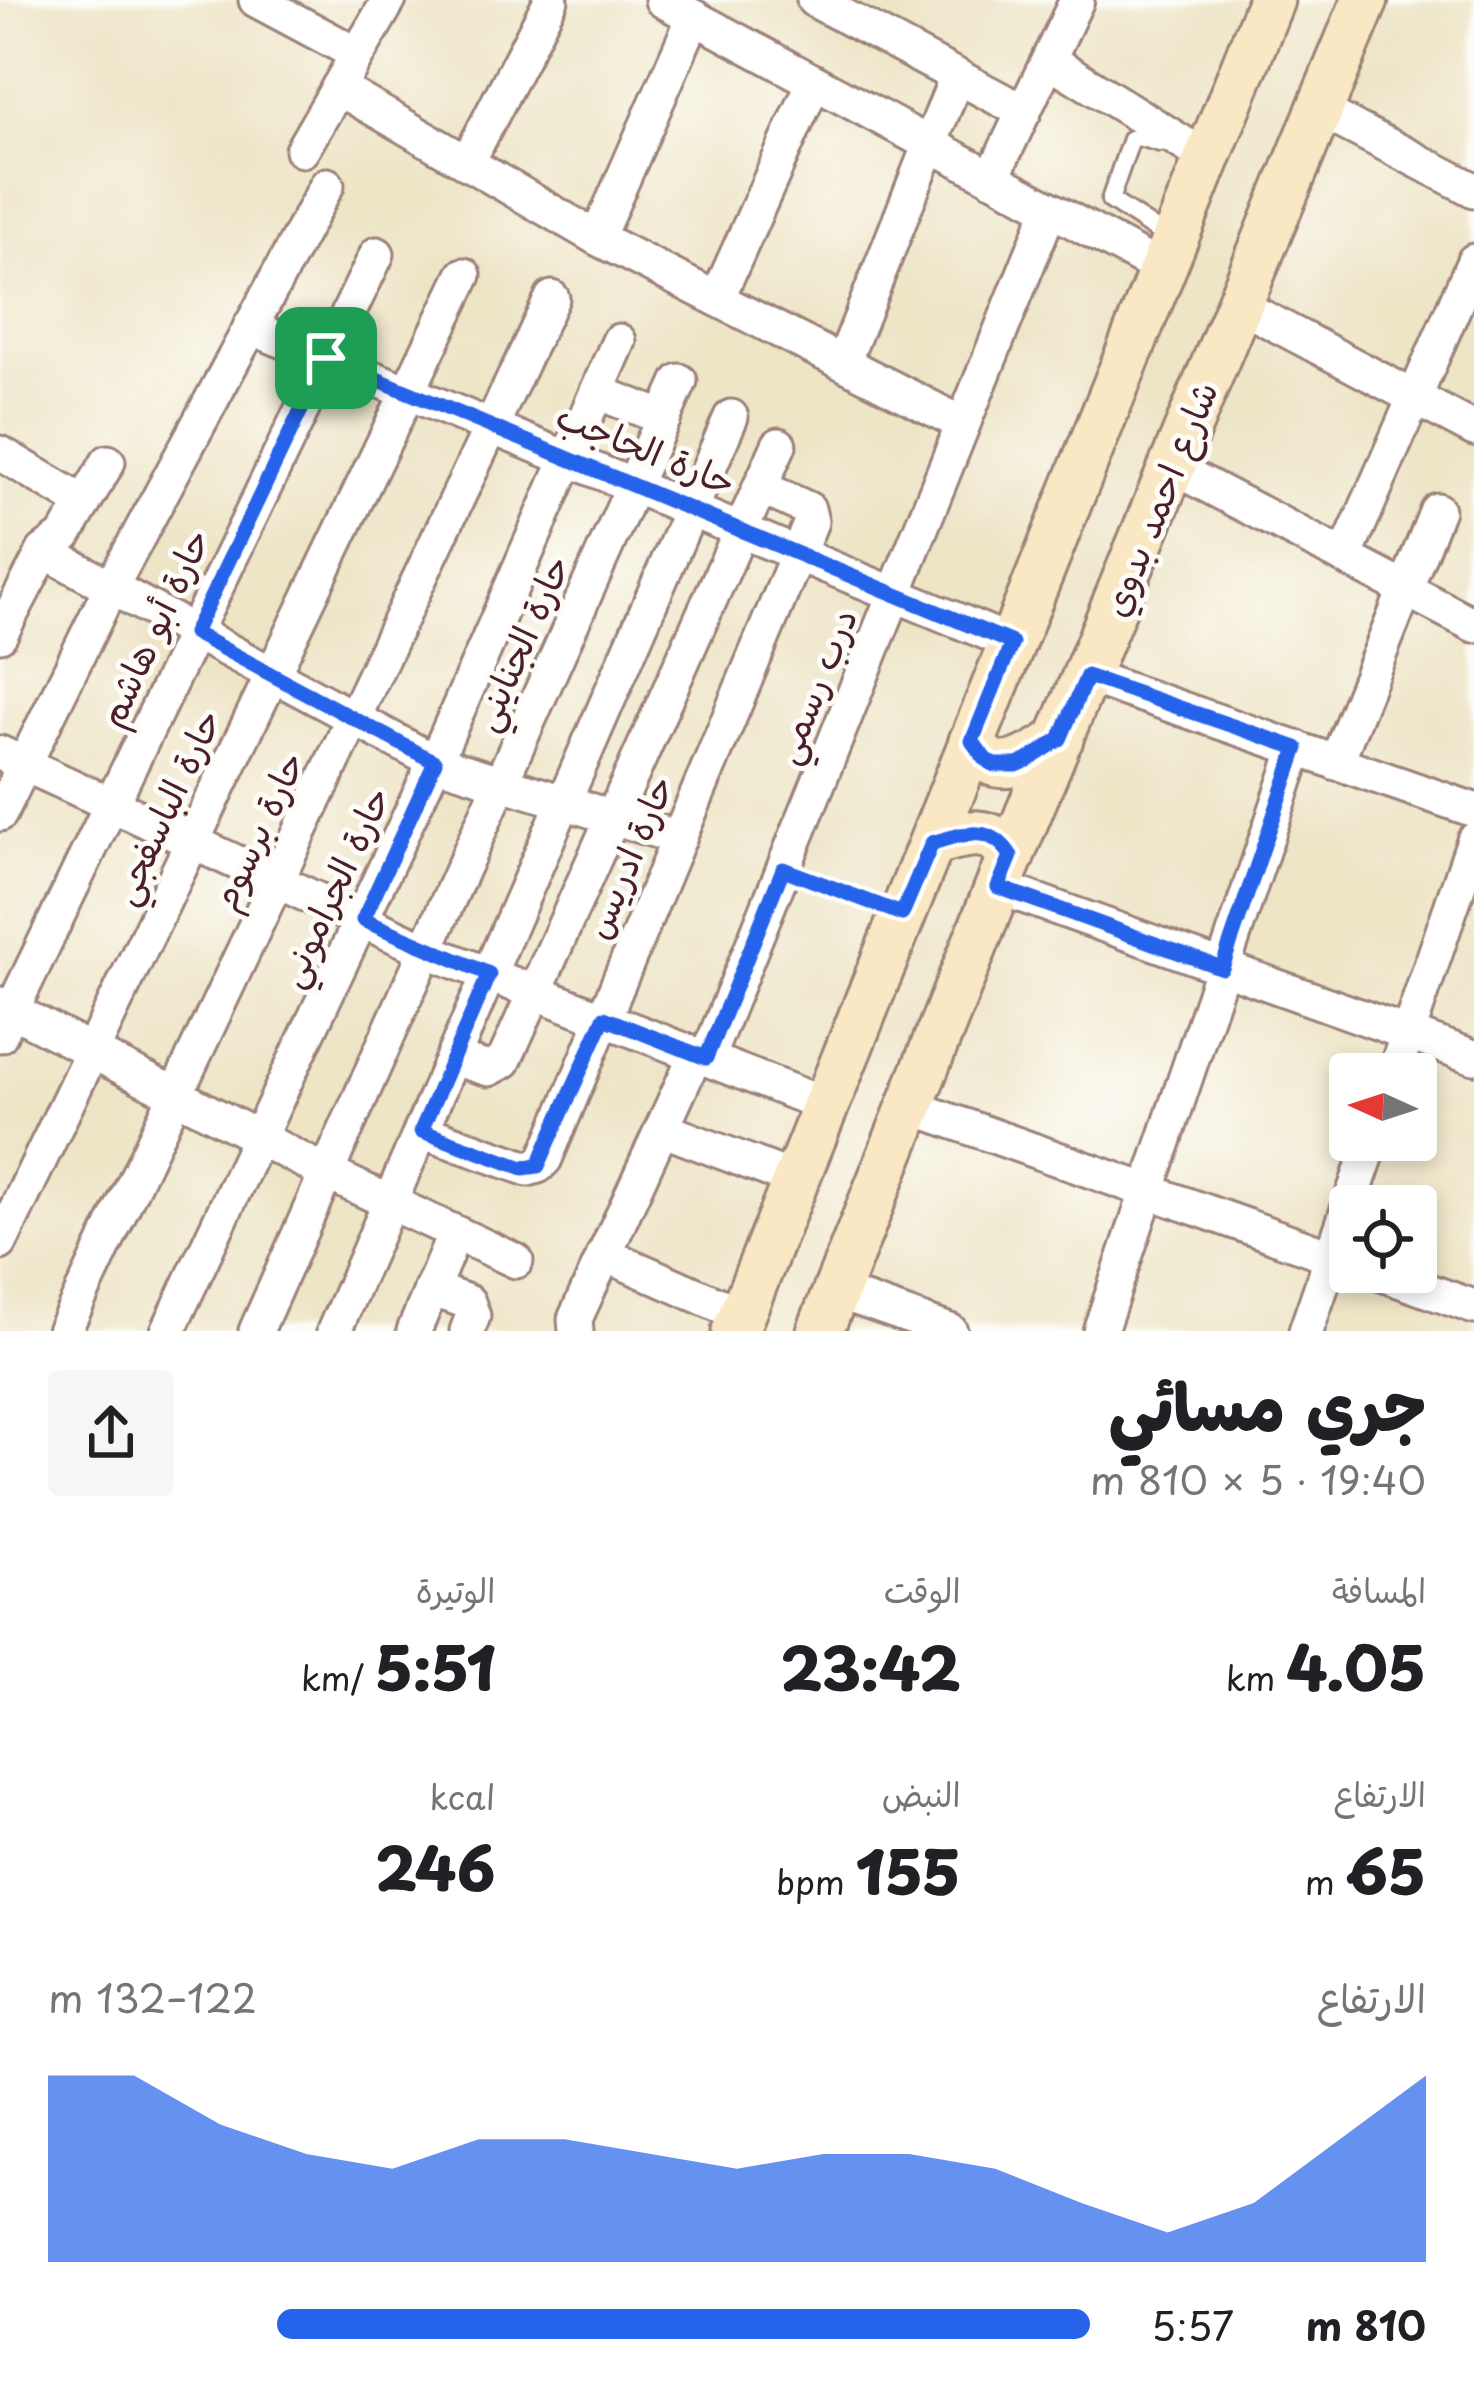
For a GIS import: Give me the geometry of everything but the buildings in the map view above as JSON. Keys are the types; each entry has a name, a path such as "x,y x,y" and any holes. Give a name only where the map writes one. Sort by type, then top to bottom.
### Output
{"main road":[{"path":"738,1323 1270,0"},
{"name":"شارع احمد بدوي","path":"828,1311 1365,0"},
{"path":"972,741 985,759 1006,766 1028,760 1060,739"},
{"path":"932,843 977,832 997,839 1004,872"}],"street":[{"path":"256,0 357,54"},
{"path":"302,150 389,0"},
{"path":"467,163 551,0"},
{"path":"662,0 1050,209 1168,255"},
{"path":"814,0 1024,112"},
{"path":"992,178 1077,0"},
{"path":"596,238 694,17"},
{"path":"1049,60 1207,158"},
{"path":"843,362 957,76"},
{"path":"717,299 814,82"},
{"path":"338,88 596,238 963,424"},
{"path":"1318,109 1474,190"},
{"path":"0,814 12,759 110,589 327,184"},
{"name":"درب رسمي","path":"575,1325 783,869 1050,209"},
{"name":"حارة أبو هاشم","path":"4,1016 113,805 377,254"},
{"path":"1345,557 1474,261"},
{"name":"حارة الباسفجي","path":"0,1243 464,275"},
{"name":"حارة برسوم","path":"64,1331 552,298"},
{"path":"1240,305 1474,429"},
{"name":"حارة الحاجب","path":"250,328 1012,643"},
{"name":"حارة الجراموني","path":"168,1331 435,762 619,340"},
{"name":"حارة الجنايني","path":"256,1331 680,381"},
{"path":"597,392 664,418"},
{"path":"334,1331 730,417"},
{"path":"453,1058 489,1069 500,1065 779,445"},
{"path":"0,453 84,503"},
{"path":"0,635 44,551 65,535 108,462"},
{"path":"1174,468 1474,625"},
{"name":"حارة ادريس","path":"421,1131 523,1168 538,1166 811,522 810,512 760,487"},
{"path":"1336,764 1437,510"},
{"path":"44,551 435,762 679,838"},
{"path":"1087,676 1474,810"},
{"path":"1100,1331 1297,748"},
{"path":"12,759 428,951 826,1105"},
{"path":"1401,1053 1474,840"},
{"path":"1004,872 1222,968 1474,1057"},
{"path":"4,1016 92,1052 327,1173 516,1262"},
{"path":"909,1106 1329,1255"},
{"path":"662,1129 796,1180"},
{"path":"414,1331 455,1233"},
{"path":"604,1254 738,1323"},
{"path":"1306,1331 1329,1284"},
{"path":"431,1289 468,1302 472,1316 467,1331"},
{"path":"1437,1293 1474,1306"},
{"path":"828,1311 950,1331"}],"lane":[{"path":"1168,255 1110,200 1129,141 1141,137 1207,158"},
{"path":"783,869 902,914"}],"route":[{"path":"326,358 1012,643 972,741 995,765 1017,765 1060,739 1087,676 1297,748 1222,968 998,887 1011,856 987,834 966,833 932,843 902,914 783,869 706,1058 604,1018 538,1166 523,1168 421,1131 489,974 363,920 435,762 194,633 326,358"}]}
